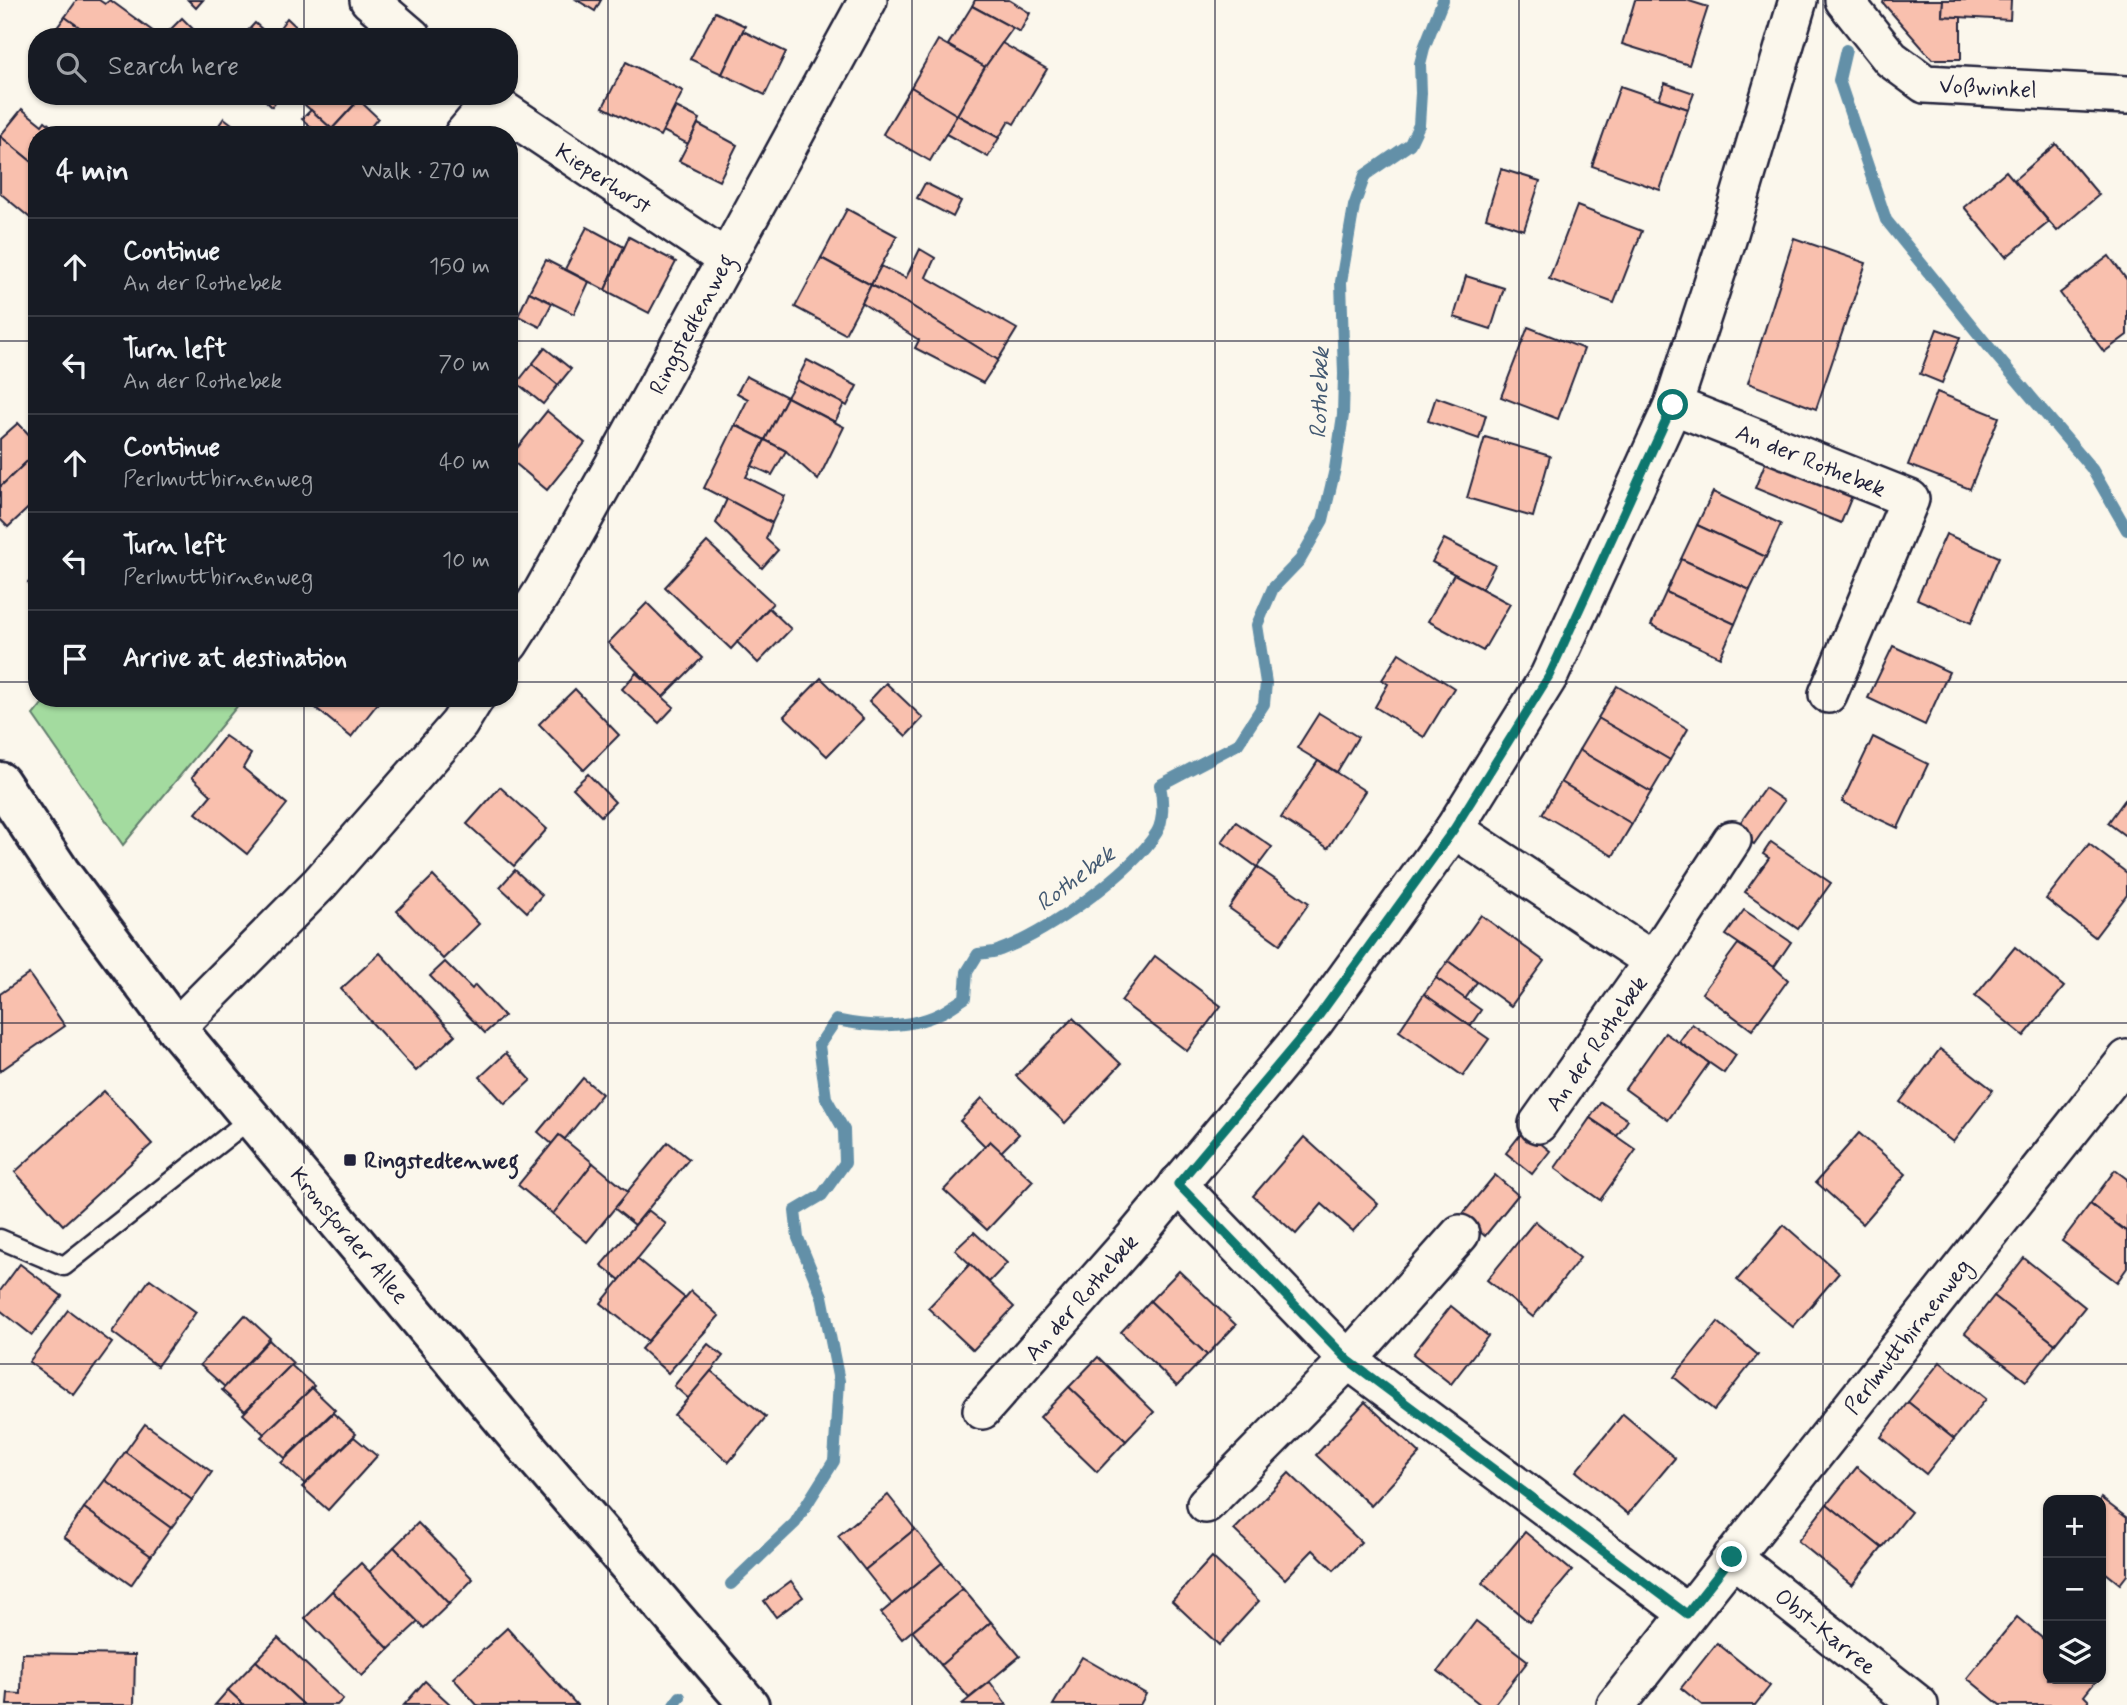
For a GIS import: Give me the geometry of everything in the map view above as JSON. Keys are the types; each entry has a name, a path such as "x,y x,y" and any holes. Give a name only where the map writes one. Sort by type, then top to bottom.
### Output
{"main road":[{"name":"Kronsforder Allee","path":"0,782 60,872 176,1028 512,1430 749,1705"}],"street":[{"path":"369,0 402,28"},
{"name":"Ringstedtenweg","path":"518,631 621,452 868,0"},
{"name":"An der Rothebek","path":"982,1410 1135,1237 1315,1021 1454,829 1549,676 1673,405 1727,240 1798,0"},
{"name":"Voßwinkel","path":"1844,0 1891,59 1924,84 2127,95"},
{"path":"469,126 482,105"},
{"name":"Kieperhorst","path":"495,105 726,259"},
{"name":"An der Rothebek","path":"1673,405 1910,499 1828,694"},
{"path":"176,1028 320,883 459,724 469,707"},
{"name":"An der Rothebek","path":"1454,829 1653,961"},
{"name":"An der Rothebek","path":"1538,1124 1653,961 1732,840"},
{"name":"Perlmuttbirnenweg","path":"1616,1705 2127,1059"},
{"path":"1178,1184 1348,1360 1687,1614"},
{"path":"1206,1504 1348,1360 1460,1234"},
{"name":"Obst-Karree","path":"1732,1557 1919,1705"}],"lane":[{"path":"0,1238 64,1266 251,1118"}],"green space":[{"path":"40,707 237,707 123,845 33,715"}],"building":[{"path":"77,0 99,0 105,4 110,0 148,28 80,28 65,17"},
{"path":"188,0 203,0 196,8"},
{"path":"577,0 601,0 595,11"},
{"path":"975,0 1009,0 1030,13 1020,32 972,6"},
{"path":"1635,0 1686,0 1708,7 1689,65 1622,44"},
{"path":"1884,0 1943,0 1942,16 1961,17 1961,59 1932,59 1883,3"},
{"path":"1943,0 2011,0 2010,20 1942,16"},
{"path":"972,6 1013,28 985,67 948,45"},
{"path":"715,12 745,26 722,74 690,59"},
{"path":"65,17 80,28 57,28"},
{"path":"182,18 192,28 172,28"},
{"path":"287,18 298,28 280,28"},
{"path":"743,31 786,52 765,95 722,74"},
{"path":"938,40 985,67 957,115 911,87"},
{"path":"1002,43 1047,69 1014,124 1009,121 999,138 957,115"},
{"path":"626,62 683,91 660,136 603,107"},
{"path":"1665,83 1694,93 1688,109 1659,99"},
{"path":"1620,86 1688,109 1660,190 1592,166"},
{"path":"911,87 957,115 930,161 883,134"},
{"path":"305,105 354,105 335,126 329,126"},
{"path":"354,105 364,105 378,118 371,126 335,126"},
{"path":"676,107 700,119 688,144 663,131"},
{"path":"22,109 42,125 45,121 51,126 28,126 28,159 0,136"},
{"path":"311,110 329,126 310,126 302,119"},
{"path":"957,115 999,138 988,157 946,134"},
{"path":"224,118 235,126 218,126"},
{"path":"698,124 737,145 719,181 679,161"},
{"path":"0,136 28,159 28,216 0,193"},
{"path":"2056,144 2099,195 2057,231 2014,180"},
{"path":"1501,169 1540,181 1524,230 1486,218"},
{"path":"2006,171 2049,222 2006,257 1964,207"},
{"path":"925,183 961,201 953,217 917,198"},
{"path":"1577,206 1642,231 1614,303 1549,279"},
{"path":"847,209 897,236 871,285 821,258"},
{"path":"587,227 624,247 605,290 565,269"},
{"path":"629,237 676,262 649,313 605,290"},
{"path":"1794,238 1866,263 1816,409 1748,383"},
{"path":"920,249 935,258 926,277 1017,329 998,360 907,303 871,285 881,266 906,278"},
{"path":"2109,256 2127,280 2127,335 2104,352 2060,293"},
{"path":"821,258 871,285 845,334 795,307"},
{"path":"546,260 589,282 574,314 529,292"},
{"path":"1466,276 1504,288 1491,329 1454,317"},
{"path":"871,285 907,303 998,360 983,383 915,348 919,340 862,303"},
{"path":"529,292 552,303 540,327 518,316"},
{"path":"1528,327 1584,349 1558,419 1501,397"},
{"path":"1937,329 1960,337 1942,383 1920,374"},
{"path":"545,348 571,369 558,385 532,364"},
{"path":"807,360 857,386 847,406 797,380"},
{"path":"532,364 558,385 543,404 518,382"},
{"path":"746,376 787,397 765,440 735,425 748,399 737,393"},
{"path":"797,380 844,404 835,422 787,397"},
{"path":"1937,392 1999,417 1970,489 1908,465"},
{"path":"787,397 844,427 818,480 786,451 765,440"},
{"path":"1436,397 1486,415 1479,439 1428,421"},
{"path":"547,411 585,443 547,490 518,466 518,447"},
{"path":"18,423 28,434 28,461 0,487 0,439"},
{"path":"735,425 765,440 746,477 785,496 772,523 704,488"},
{"path":"1485,437 1550,456 1533,517 1467,498"},
{"path":"765,440 786,451 772,475 752,466"},
{"path":"28,461 28,508 8,527 0,519 0,487"},
{"path":"1766,461 1852,496 1841,523 1755,488"},
{"path":"1713,492 1781,524 1766,557 1697,525"},
{"path":"727,499 772,523 766,539 778,550 762,568 716,523"},
{"path":"1697,525 1766,557 1750,590 1681,559"},
{"path":"1946,534 1999,557 1971,623 1917,599"},
{"path":"1444,539 1495,565 1482,589 1432,562"},
{"path":"707,542 773,603 731,649 665,587"},
{"path":"1681,559 1750,590 1735,624 1666,592"},
{"path":"1454,574 1510,604 1483,651 1428,621"},
{"path":"1666,592 1735,624 1720,657 1651,625"},
{"path":"647,603 702,658 663,697 608,643"},
{"path":"769,608 791,629 758,663 737,642"},
{"path":"1893,646 1949,672 1925,725 1868,698"},
{"path":"1399,653 1454,688 1424,737 1375,707 1388,684 1382,680"},
{"path":"636,673 674,707 659,723 622,689"},
{"path":"821,678 863,719 827,756 784,716"},
{"path":"886,683 923,718 906,736 869,701"},
{"path":"1617,686 1688,729 1670,760 1598,718"},
{"path":"575,689 619,735 584,770 539,724"},
{"path":"315,707 375,707 351,737"},
{"path":"1319,713 1358,737 1337,772 1297,748"},
{"path":"1598,718 1670,760 1651,792 1579,750"},
{"path":"225,736 251,754 243,768 287,804 247,854 196,813 211,795 192,777"},
{"path":"1873,737 1928,764 1898,828 1842,802"},
{"path":"1579,750 1651,792 1632,824 1561,782"},
{"path":"1318,761 1365,791 1328,848 1281,818"},
{"path":"588,774 615,802 601,816 573,788"},
{"path":"1561,782 1632,824 1613,856 1542,814"},
{"path":"500,787 547,829 514,866 467,824"},
{"path":"1765,788 1784,801 1754,844 1735,830"},
{"path":"2127,797 2127,837 2108,823"},
{"path":"1236,822 1272,847 1257,867 1222,842"},
{"path":"1771,842 1831,883 1798,929 1745,892 1769,858 1763,854"},
{"path":"2089,844 2127,873 2127,895 2095,937 2046,899"},
{"path":"1257,867 1309,903 1280,944 1229,908"},
{"path":"515,870 542,895 527,912 500,887"},
{"path":"433,876 479,924 443,959 397,911"},
{"path":"1744,910 1791,942 1774,967 1726,935"},
{"path":"1481,915 1544,961 1511,1006 1448,961"},
{"path":"1738,944 1774,967 1788,980 1752,1030 1702,993"},
{"path":"2015,947 2064,987 2024,1036 1975,996"},
{"path":"380,953 455,1035 416,1071 341,989"},
{"path":"1155,956 1221,1006 1187,1051 1121,1001"},
{"path":"1448,961 1477,982 1465,999 1436,978"},
{"path":"445,962 472,989 475,985 504,1016 485,1033 430,976"},
{"path":"29,974 65,1026 0,1071 0,994"},
{"path":"1436,978 1481,1010 1470,1026 1424,994"},
{"path":"1424,994 1489,1039 1463,1076 1399,1031"},
{"path":"1073,1018 1121,1064 1065,1123 1016,1076"},
{"path":"1692,1024 1736,1055 1724,1073 1679,1042"},
{"path":"1665,1033 1709,1063 1668,1120 1625,1089"},
{"path":"1940,1049 1993,1090 1953,1142 1900,1102"},
{"path":"506,1053 531,1080 505,1104 480,1077"},
{"path":"583,1078 602,1094 565,1139 559,1135 552,1144 538,1132"},
{"path":"104,1091 152,1144 63,1225 15,1172"},
{"path":"982,1098 1019,1134 1001,1152 990,1141 985,1146 960,1121"},
{"path":"1601,1102 1628,1120 1617,1136 1590,1118"},
{"path":"1590,1118 1636,1150 1600,1200 1555,1168"},
{"path":"1524,1130 1550,1151 1532,1174 1506,1153"},
{"path":"1859,1133 1906,1174 1863,1224 1816,1182"},
{"path":"559,1135 593,1163 553,1214 518,1185"},
{"path":"1304,1137 1378,1204 1353,1231 1322,1204 1296,1234 1253,1196"},
{"path":"990,1141 1033,1181 987,1230 944,1190"},
{"path":"668,1142 689,1159 635,1225 614,1208"},
{"path":"593,1163 628,1192 587,1242 553,1214"},
{"path":"2115,1170 2127,1179 2127,1232 2090,1204"},
{"path":"1495,1175 1518,1195 1485,1236 1461,1216"},
{"path":"2090,1204 2127,1232 2127,1268 2117,1282 2062,1241"},
{"path":"648,1210 666,1224 620,1280 601,1265"},
{"path":"1535,1221 1580,1258 1533,1317 1487,1280"},
{"path":"1784,1225 1839,1273 1793,1327 1737,1280"},
{"path":"974,1232 1007,1263 989,1282 955,1250"},
{"path":"2024,1258 2085,1307 2055,1344 1994,1296"},
{"path":"637,1259 685,1298 648,1341 601,1303"},
{"path":"20,1264 62,1296 32,1335 0,1310 0,1291"},
{"path":"970,1264 1014,1307 973,1350 928,1308"},
{"path":"1179,1271 1236,1325 1207,1355 1150,1301"},
{"path":"150,1279 196,1312 157,1366 112,1332"},
{"path":"691,1291 719,1316 668,1373 641,1349"},
{"path":"1994,1296 2055,1344 2026,1381 1965,1333"},
{"path":"1150,1301 1207,1355 1177,1386 1121,1332"},
{"path":"1451,1306 1488,1336 1451,1384 1413,1354"},
{"path":"68,1310 112,1343 74,1395 29,1362"},
{"path":"245,1315 270,1338 225,1387 200,1365"},
{"path":"1718,1322 1758,1355 1714,1410 1674,1377"},
{"path":"269,1340 293,1363 245,1411 222,1390"},
{"path":"708,1344 723,1356 689,1399 674,1386"},
{"path":"1098,1357 1154,1412 1126,1441 1069,1387"},
{"path":"1940,1362 1986,1399 1954,1439 1908,1402"},
{"path":"291,1365 314,1386 264,1434 243,1414"},
{"path":"711,1371 766,1417 729,1462 674,1415"},
{"path":"1069,1387 1126,1441 1097,1472 1040,1417"},
{"path":"312,1388 335,1410 285,1458 261,1437"},
{"path":"1365,1402 1420,1453 1371,1506 1316,1455"},
{"path":"1908,1402 1954,1439 1926,1474 1881,1437"},
{"path":"333,1413 356,1434 305,1484 281,1463"},
{"path":"1623,1414 1675,1458 1628,1514 1576,1471"},
{"path":"145,1424 212,1472 192,1500 125,1452"},
{"path":"354,1437 377,1456 328,1510 302,1487"},
{"path":"125,1452 192,1500 171,1528 105,1480"},
{"path":"1857,1467 1911,1512 1882,1548 1827,1504"},
{"path":"1289,1473 1361,1542 1334,1570 1313,1550 1285,1579 1234,1530"},
{"path":"105,1480 171,1528 151,1556 84,1508"},
{"path":"888,1495 915,1529 865,1570 838,1536"},
{"path":"2106,1502 2127,1518 2127,1575 2120,1584 2106,1573"},
{"path":"1827,1504 1882,1548 1852,1585 1798,1541"},
{"path":"84,1508 151,1556 131,1585 64,1537"},
{"path":"418,1523 473,1579 449,1604 394,1547"},
{"path":"915,1529 942,1563 892,1604 865,1570"},
{"path":"1525,1532 1572,1571 1529,1622 1482,1583"},
{"path":"394,1547 449,1604 424,1628 369,1572"},
{"path":"1212,1557 1259,1601 1219,1645 1172,1601"},
{"path":"361,1563 418,1622 389,1649 332,1591"},
{"path":"942,1563 963,1589 902,1639 881,1613"},
{"path":"791,1581 803,1597 776,1617 764,1601"},
{"path":"963,1589 991,1622 941,1665 912,1631"},
{"path":"332,1591 389,1649 362,1676 305,1618"},
{"path":"2017,1617 2043,1639 2043,1684 2093,1684 2084,1696 2089,1701 2085,1705 2000,1705 1967,1678"},
{"path":"1476,1621 1528,1661 1494,1705 1481,1705 1438,1671"},
{"path":"991,1622 1020,1656 969,1698 941,1665"},
{"path":"507,1628 577,1705 477,1705 453,1678"},
{"path":"278,1638 343,1699 337,1705 304,1705 256,1661"},
{"path":"1717,1643 1770,1686 1755,1705 1702,1705 1681,1688"},
{"path":"22,1653 135,1655 134,1705 7,1705 8,1693 21,1694"},
{"path":"1082,1657 1146,1694 1140,1705 1053,1705"},
{"path":"256,1661 304,1705 244,1705 228,1690"},
{"path":"425,1681 451,1705 404,1705"},
{"path":"990,1682 1007,1705 962,1704"},
{"path":"228,1690 244,1705 215,1705"}],"waterway":[{"name":"Rothebek","path":"731,1584 795,1523 834,1461 839,1381 822,1296 798,1238 795,1211 822,1195 845,1163 844,1130 826,1098 819,1045 836,1020 875,1025 916,1022 941,1013 965,998 967,972 978,954 1000,950 1040,930 1086,900 1128,866 1145,848 1161,822 1160,785 1238,744 1264,704 1266,683 1257,625 1273,588 1300,560 1323,520 1335,469 1343,415 1341,282 1354,206 1365,175 1410,144 1419,125 1420,64 1443,0"},
{"path":"1846,50 1839,80 1886,220 2092,469 2127,530"},
{"name":"Rothebek","path":"674,1705 680,1697"}],"place":[{"name":"Ringstedtenweg","path":"350,1160"}],"route":[{"path":"1673,405 1549,676 1454,829 1315,1021 1178,1184 1348,1360 1687,1614 1732,1557"}]}
